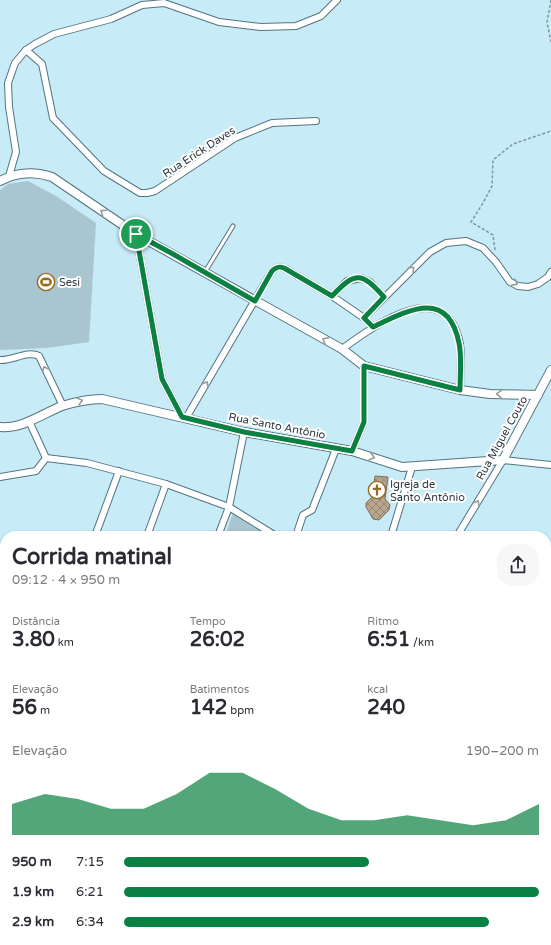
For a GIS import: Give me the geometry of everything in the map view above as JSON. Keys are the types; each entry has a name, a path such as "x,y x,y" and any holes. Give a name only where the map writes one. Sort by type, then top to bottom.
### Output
{"street":[{"path":"8,176 16,152 9,107 8,84 15,64 26,50 35,44 54,34 111,19 142,5 164,3 219,22 261,27 296,26 321,16 337,0"},
{"name":"Rua Erick Daves","path":"26,50 42,64 53,118 104,171 140,193 154,192 235,138 272,123 316,121"},
{"path":"0,181 8,176 20,173 42,173 52,177 136,234 342,349 364,366 460,390 490,394 538,395"},
{"path":"136,234 162,379 184,417 272,271 280,266 332,296 364,318 373,327"},
{"path":"364,318 430,252 446,243 466,241 483,248 496,262 510,282 518,286 528,287 538,284 548,277 551,272"},
{"path":"332,296 347,281 361,278 370,282 384,297"},
{"path":"342,349 373,327 404,312 416,308 429,307 446,314 455,328 460,345 460,390"},
{"path":"0,360 29,354 38,356 63,406"},
{"path":"352,451 364,422 364,366"},
{"name":"Rua Miguel Couto","path":"460,531 503,460 550,374"},
{"name":"Rua Santo Antônio","path":"1,427 29,421 63,406 89,399 102,399 244,432 352,451 402,467 503,460 551,465"},
{"path":"29,421 46,458"},
{"path":"220,531 229,507 244,432"},
{"path":"298,531 303,515 312,510 336,448"},
{"path":"46,458 87,463 119,470 166,484 229,507 268,531"},
{"path":"0,477 36,470 46,458"},
{"path":"393,531 412,467"},
{"path":"97,531 119,470"},
{"path":"149,531 166,484"}],"lane":[{"path":"205,272 233,226"}],"path":[{"path":"551,0 547,22 551,42"},
{"path":"496,262 493,235 471,222 483,204 492,186 493,160 513,144 551,131"}],"shaded area":[{"name":"Sesi","path":"28,181 56,196 96,223 89,342 47,348 0,350 0,190 8,184"},
{"path":"233,513 263,531 227,531"}],"building":[{"path":"375,476 388,477 385,499 390,505 389,510 379,520 373,519 366,507 366,503 372,497"}],"place":[{"name":"Sesi","path":"46,282"},
{"name":"Igreja de Santo Antônio","path":"377,490"}],"route":[{"path":"136,234 255,301 272,271 280,266 332,296 347,281 361,278 370,282 384,297 364,318 373,327 416,308 429,307 446,314 455,328 460,345 460,390 364,366 364,422 352,451 244,432 182,417 162,379 136,234"}]}
